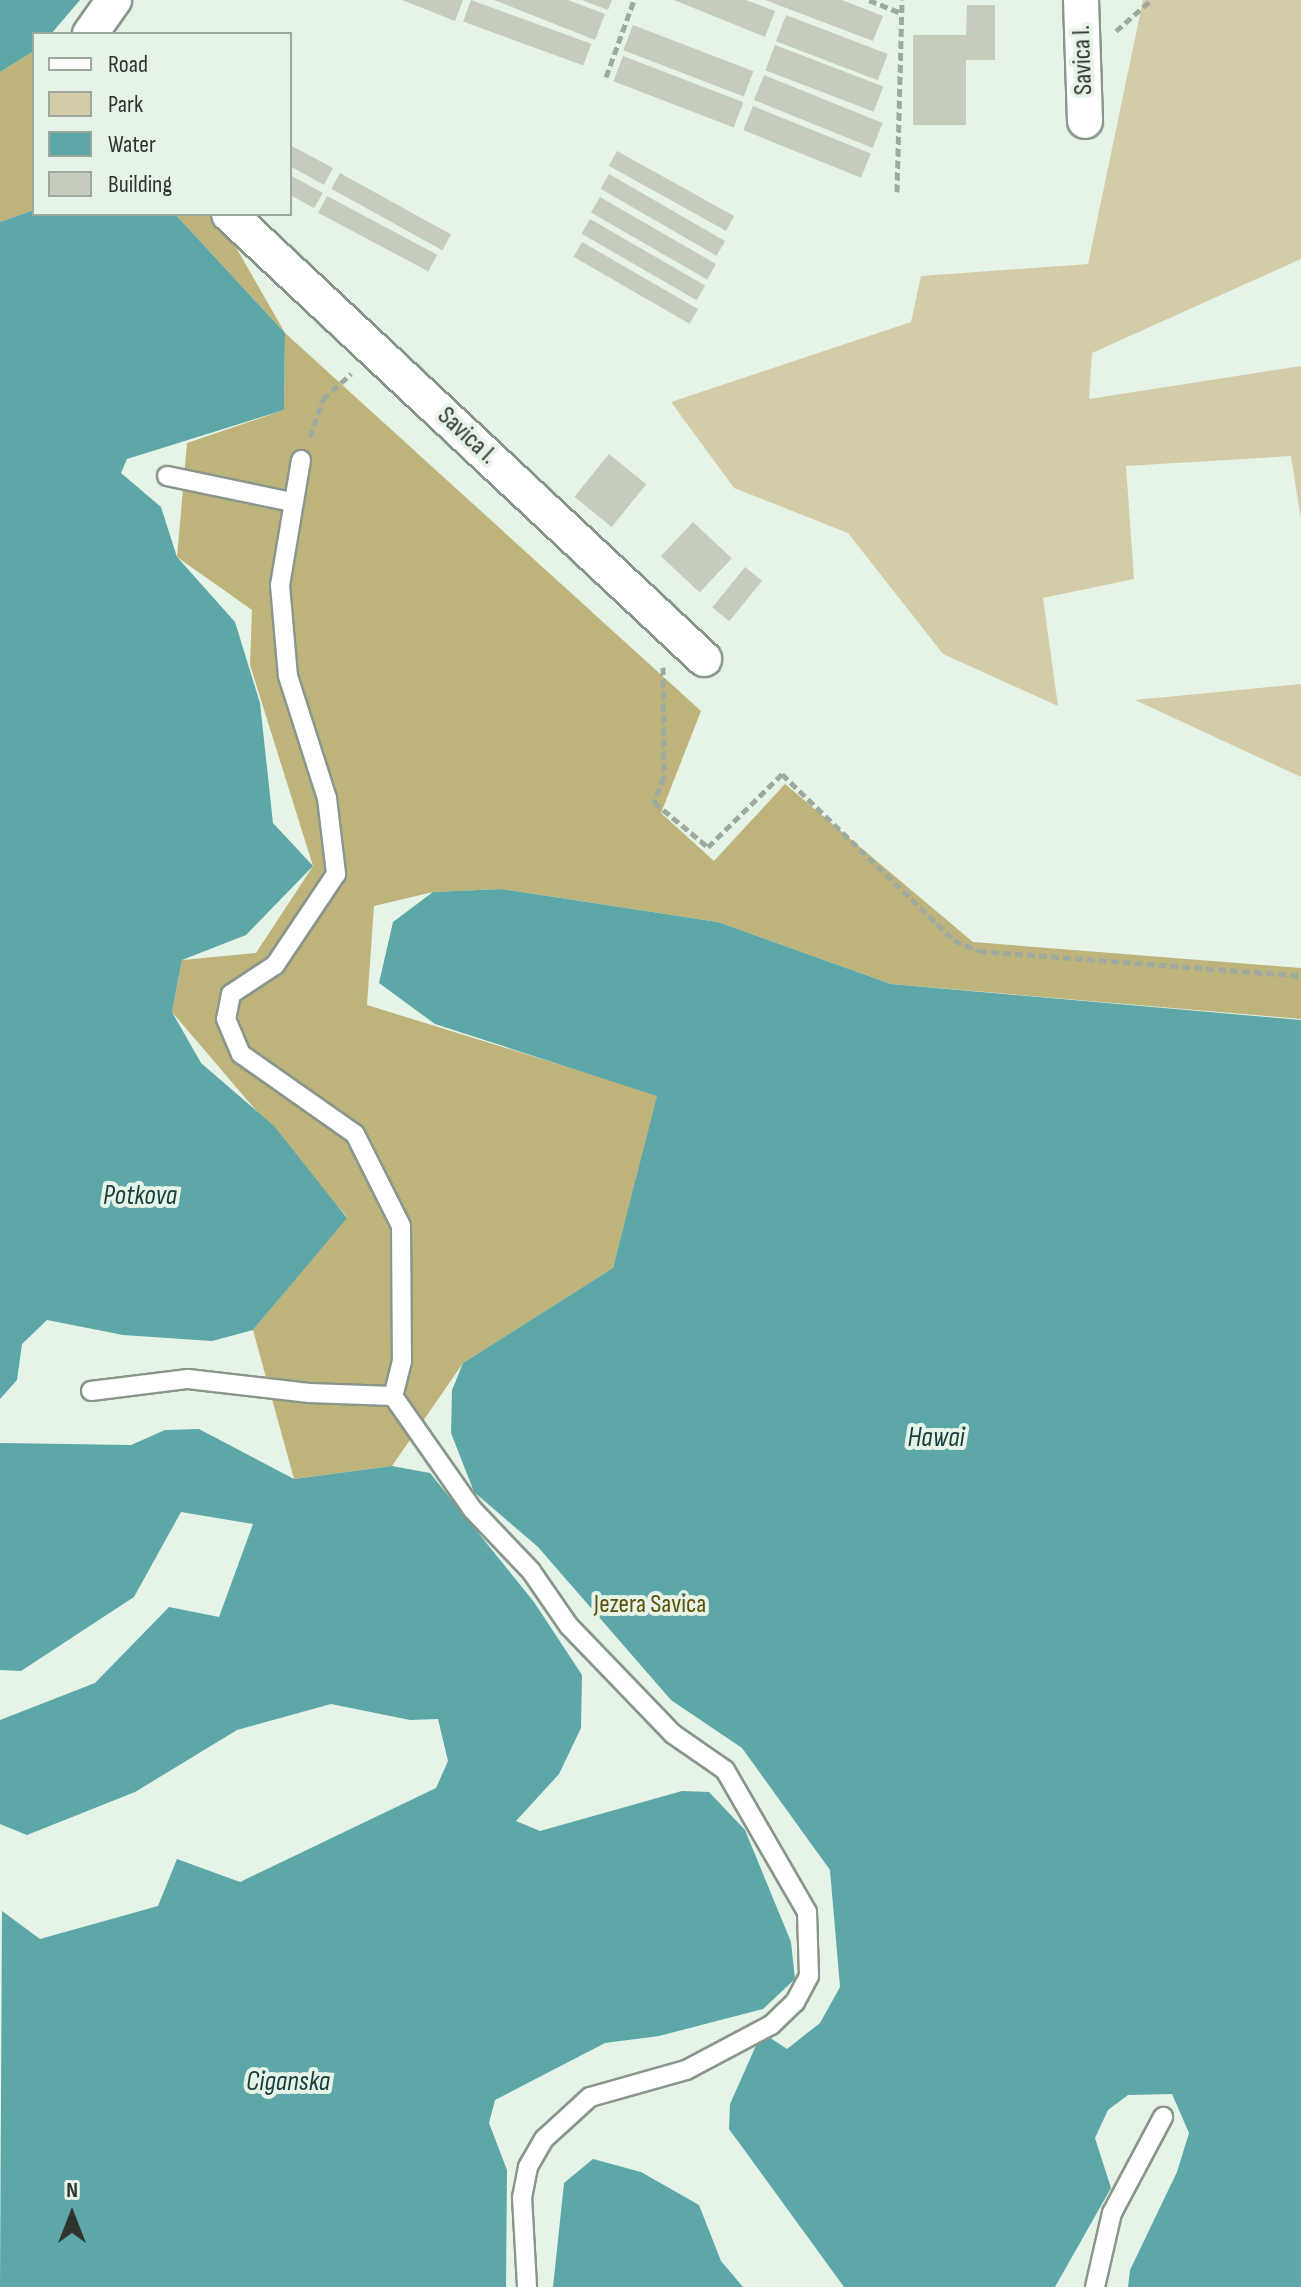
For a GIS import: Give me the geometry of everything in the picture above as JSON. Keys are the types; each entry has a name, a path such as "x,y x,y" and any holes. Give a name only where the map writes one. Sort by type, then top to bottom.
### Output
{"street":[{"path":"91,32 114,0"},
{"name":"Savica I.","path":"1081,0 1085,121"},
{"name":"Savica I.","path":"231,216 704,659"}],"lane":[{"path":"301,460 291,502 280,585 288,676 327,798 336,874 275,965 231,994 226,1019 241,1054 355,1134 401,1226 402,1361 393,1396 472,1509 531,1571 569,1626 673,1734 725,1770 807,1912 809,1976 795,2002 771,2025 686,2070 590,2097 544,2139 528,2167 522,2197 527,2287"},
{"path":"167,476 291,502"},
{"path":"91,1391 188,1379 309,1393 393,1396"},
{"path":"1095,2287 1112,2213 1163,2117"}],"path":[{"path":"606,77 634,0"},
{"path":"869,0 901,13"},
{"path":"897,192 902,0"},
{"path":"301,460 323,399 354,372"},
{"path":"663,660 664,777 654,802 708,847 782,774 954,940 979,951 1301,976"}],"green space":[{"path":"1143,0 1301,0 1301,259 1092,353 1089,399 1301,366 1301,520 1291,456 1126,466 1134,579 1043,598 1058,706 943,654 848,533 734,488 671,402 911,322 921,276 1088,264"},
{"path":"1301,684 1301,777 1135,700"}],"shaded area":[{"path":"32,52 32,211 0,222 0,72"},
{"path":"177,216 218,216 285,333"},
{"path":"285,333 701,711 661,813 714,861 785,784 973,942 1301,968 1301,1019 891,984 718,922 502,889 433,892 374,906 367,1005 658,1095 613,1268 463,1363 392,1466 294,1479 253,1330 347,1217 172,1012 182,960 256,953 313,866 250,665 252,610 177,557 187,443 284,410"}],"water":[{"path":"0,0 80,0 53,32 32,32 32,52 0,72"},
{"name":"Potkova","path":"32,211 32,216 177,216 285,333 284,410 127,459 121,473 161,507 177,557 235,622 260,703 273,823 313,866 246,935 182,960 172,1012 201,1063 274,1126 347,1218 253,1330 212,1341 123,1335 47,1320 22,1344 17,1380 0,1399 0,222"},
{"name":"Hawai","path":"502,889 718,922 891,984 1301,1020 1301,2287 1128,2287 1130,2270 1177,2172 1189,2133 1172,2094 1128,2095 1108,2110 1095,2138 1111,2188 1055,2287 844,2287 729,2129 730,2104 758,2041 769,2037 787,2049 820,2023 840,1987 830,1870 742,1748 671,1700 538,1547 474,1492 451,1433 452,1390 463,1363 613,1268 657,1096 435,1024 379,983 393,922 433,892"},
{"name":"Ciganska","path":"199,1429 294,1479 392,1466 430,1473 534,1602 582,1675 581,1728 559,1774 516,1821 540,1831 682,1791 709,1792 745,1830 791,1942 795,1979 763,2009 659,2036 605,2043 495,2100 489,2123 507,2170 506,2287 0,2287 2,1911 40,1939 158,1906 177,1859 240,1882 436,1788 448,1761 438,1719 410,1720 331,1704 237,1730 135,1792 27,1835 0,1824 0,1720 95,1683 169,1607 219,1617 253,1524 181,1512 134,1597 21,1671 0,1670 0,1443 131,1445 165,1430"},
{"path":"593,2159 641,2172 699,2205 721,2261 743,2287 553,2287 564,2183"}],"building":[{"path":"402,0 463,0 455,21"},
{"path":"471,0 591,44 583,65 463,22"},
{"path":"494,0 568,0 605,14 595,40"},
{"path":"582,0 612,0 608,10"},
{"path":"674,0 746,0 775,11 765,37"},
{"path":"765,0 842,0 883,16 873,41"},
{"path":"967,5 995,5 995,60 966,60 966,125 913,125 913,35 966,35"},
{"path":"786,15 888,54 878,80 776,41"},
{"path":"633,25 753,71 744,96 623,50"},
{"path":"775,45 883,87 874,112 765,70"},
{"path":"623,56 743,102 734,127 613,81"},
{"path":"764,75 883,123 873,148 754,100"},
{"path":"753,106 871,154 861,178 743,130"},
{"path":"292,146 333,168 324,185 292,167"},
{"path":"617,151 734,216 726,231 609,166"},
{"path":"340,173 451,235 442,250 331,189"},
{"path":"609,174 725,241 717,256 600,189"},
{"path":"292,176 323,193 314,208 292,196"},
{"path":"327,196 437,255 428,271 318,213"},
{"path":"600,197 716,264 707,280 591,213"},
{"path":"590,219 705,286 697,300 582,234"},
{"path":"582,242 698,309 690,324 574,257"},
{"path":"609,454 646,484 612,527 574,497"},
{"path":"693,522 732,558 700,593 661,556"},
{"path":"745,567 762,581 729,621 712,607"}],"park label":[{"name":"Jezera Savica","path":"650,1605"}]}
